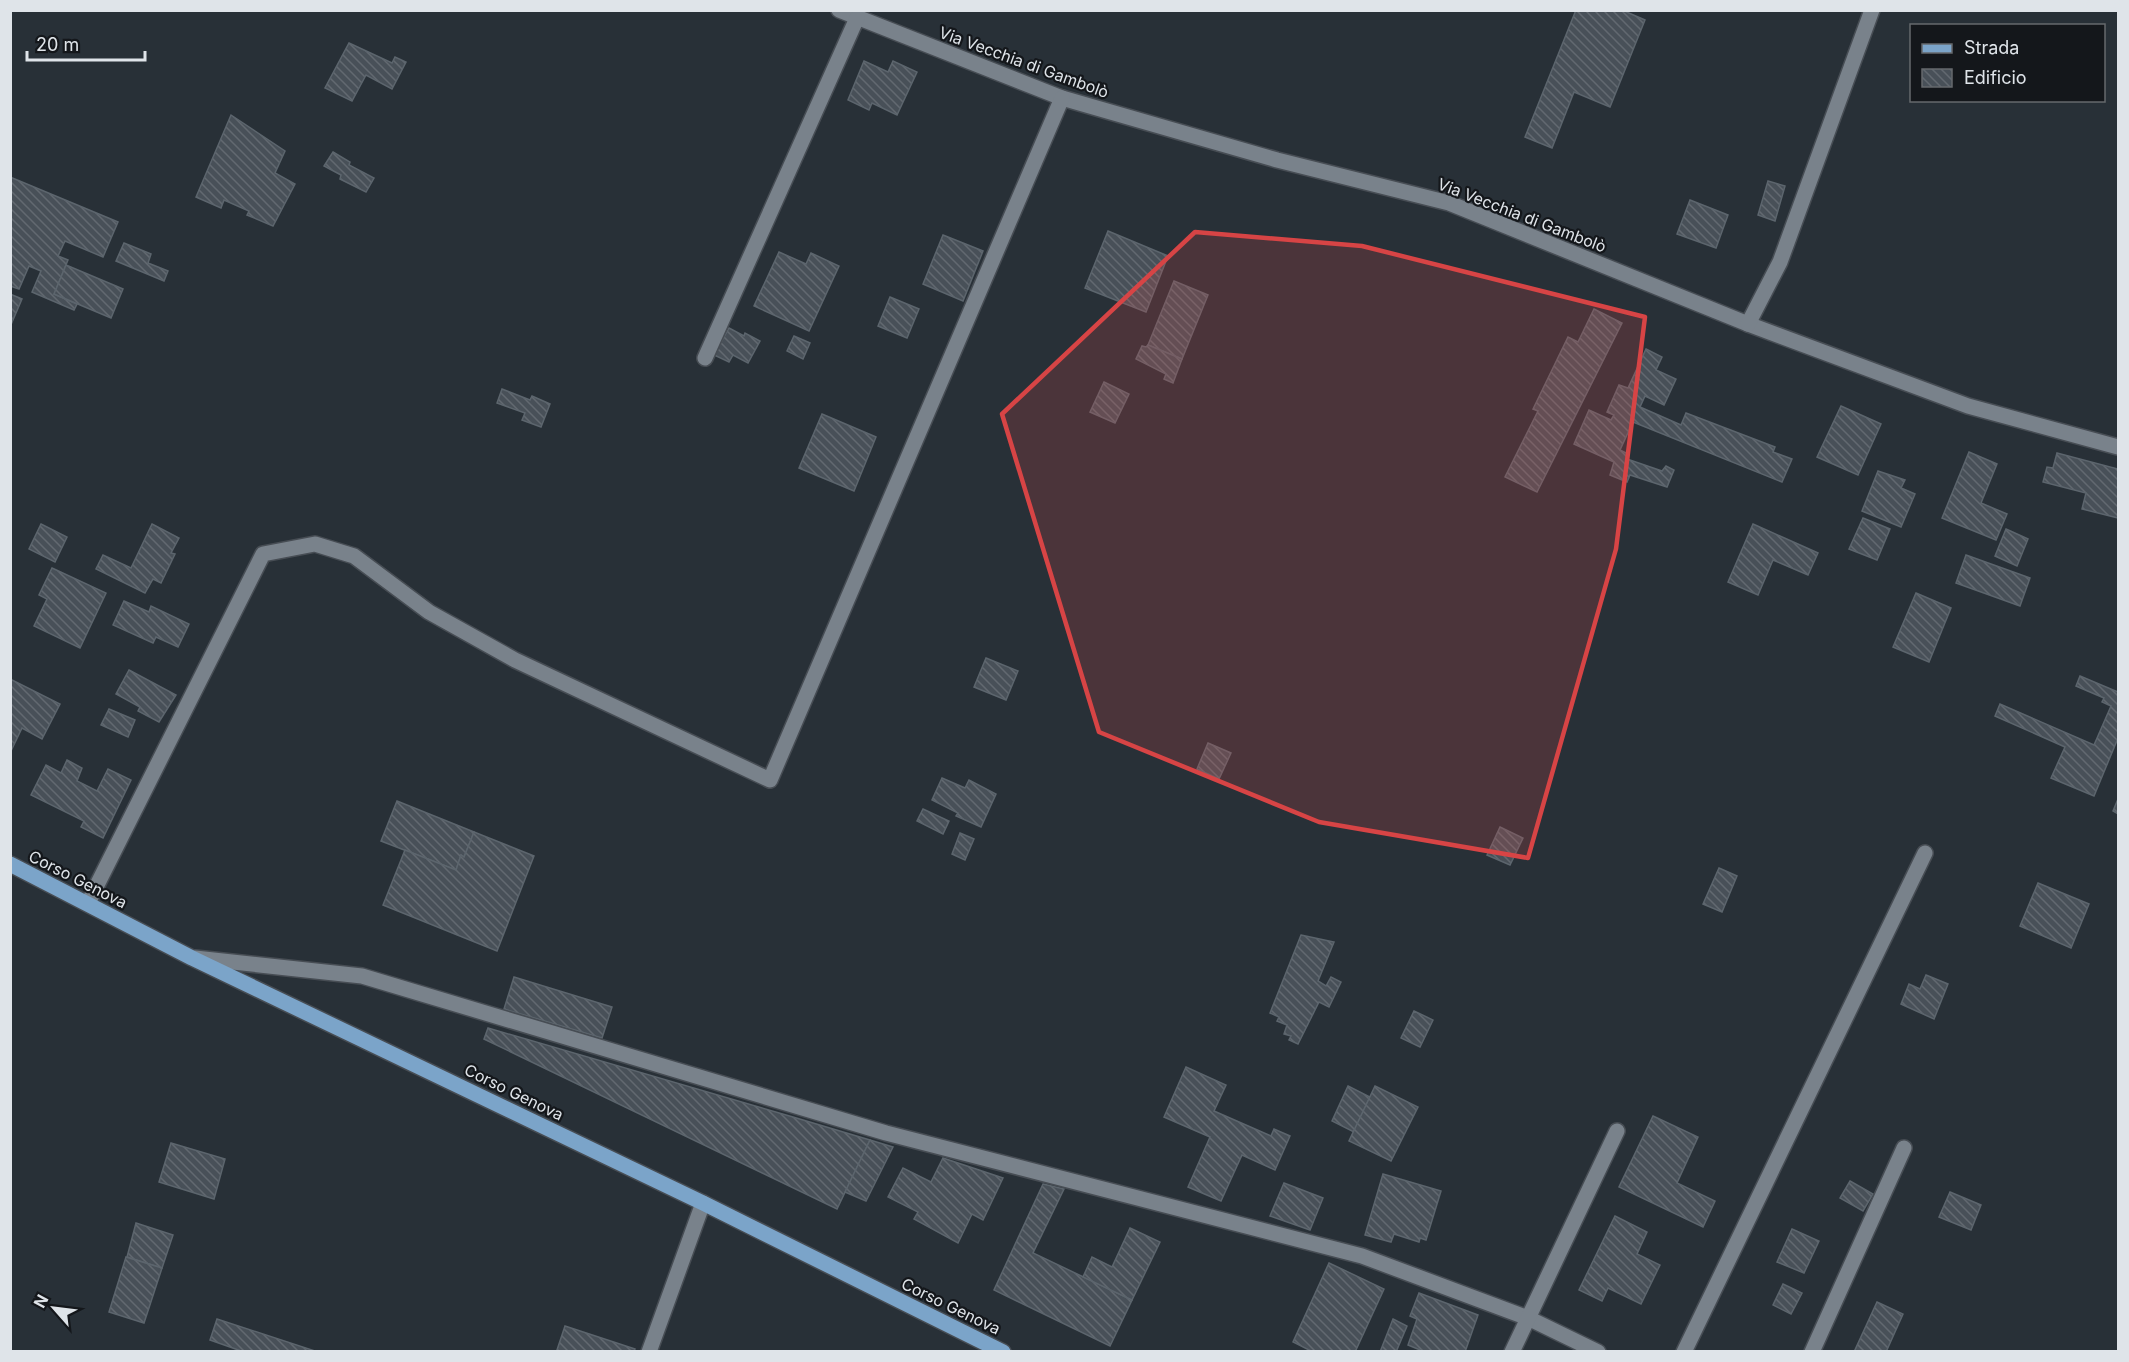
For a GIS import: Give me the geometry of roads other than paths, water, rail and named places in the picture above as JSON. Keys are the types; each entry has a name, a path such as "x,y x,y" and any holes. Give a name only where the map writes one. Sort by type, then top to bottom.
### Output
{"main road":[{"name":"Corso Genova","path":"10,864 192,958 703,1203 1003,1352"}],"street":[{"name":"Via Vecchia di Gambolò","path":"839,10 1062,98 1277,160 1449,203 1748,324 1968,406 2118,447"},
{"path":"1748,324 1780,262 1872,10"},
{"path":"705,358 857,18"},
{"path":"88,903 262,554 315,544 354,556 429,612 515,660 770,780 1062,98"},
{"path":"1684,1352 1925,853"},
{"path":"192,958 362,976 886,1133 1362,1256 1528,1318 1598,1352"},
{"path":"1512,1352 1617,1131"},
{"path":"1812,1352 1904,1148"},
{"path":"649,1352 703,1203"}]}
